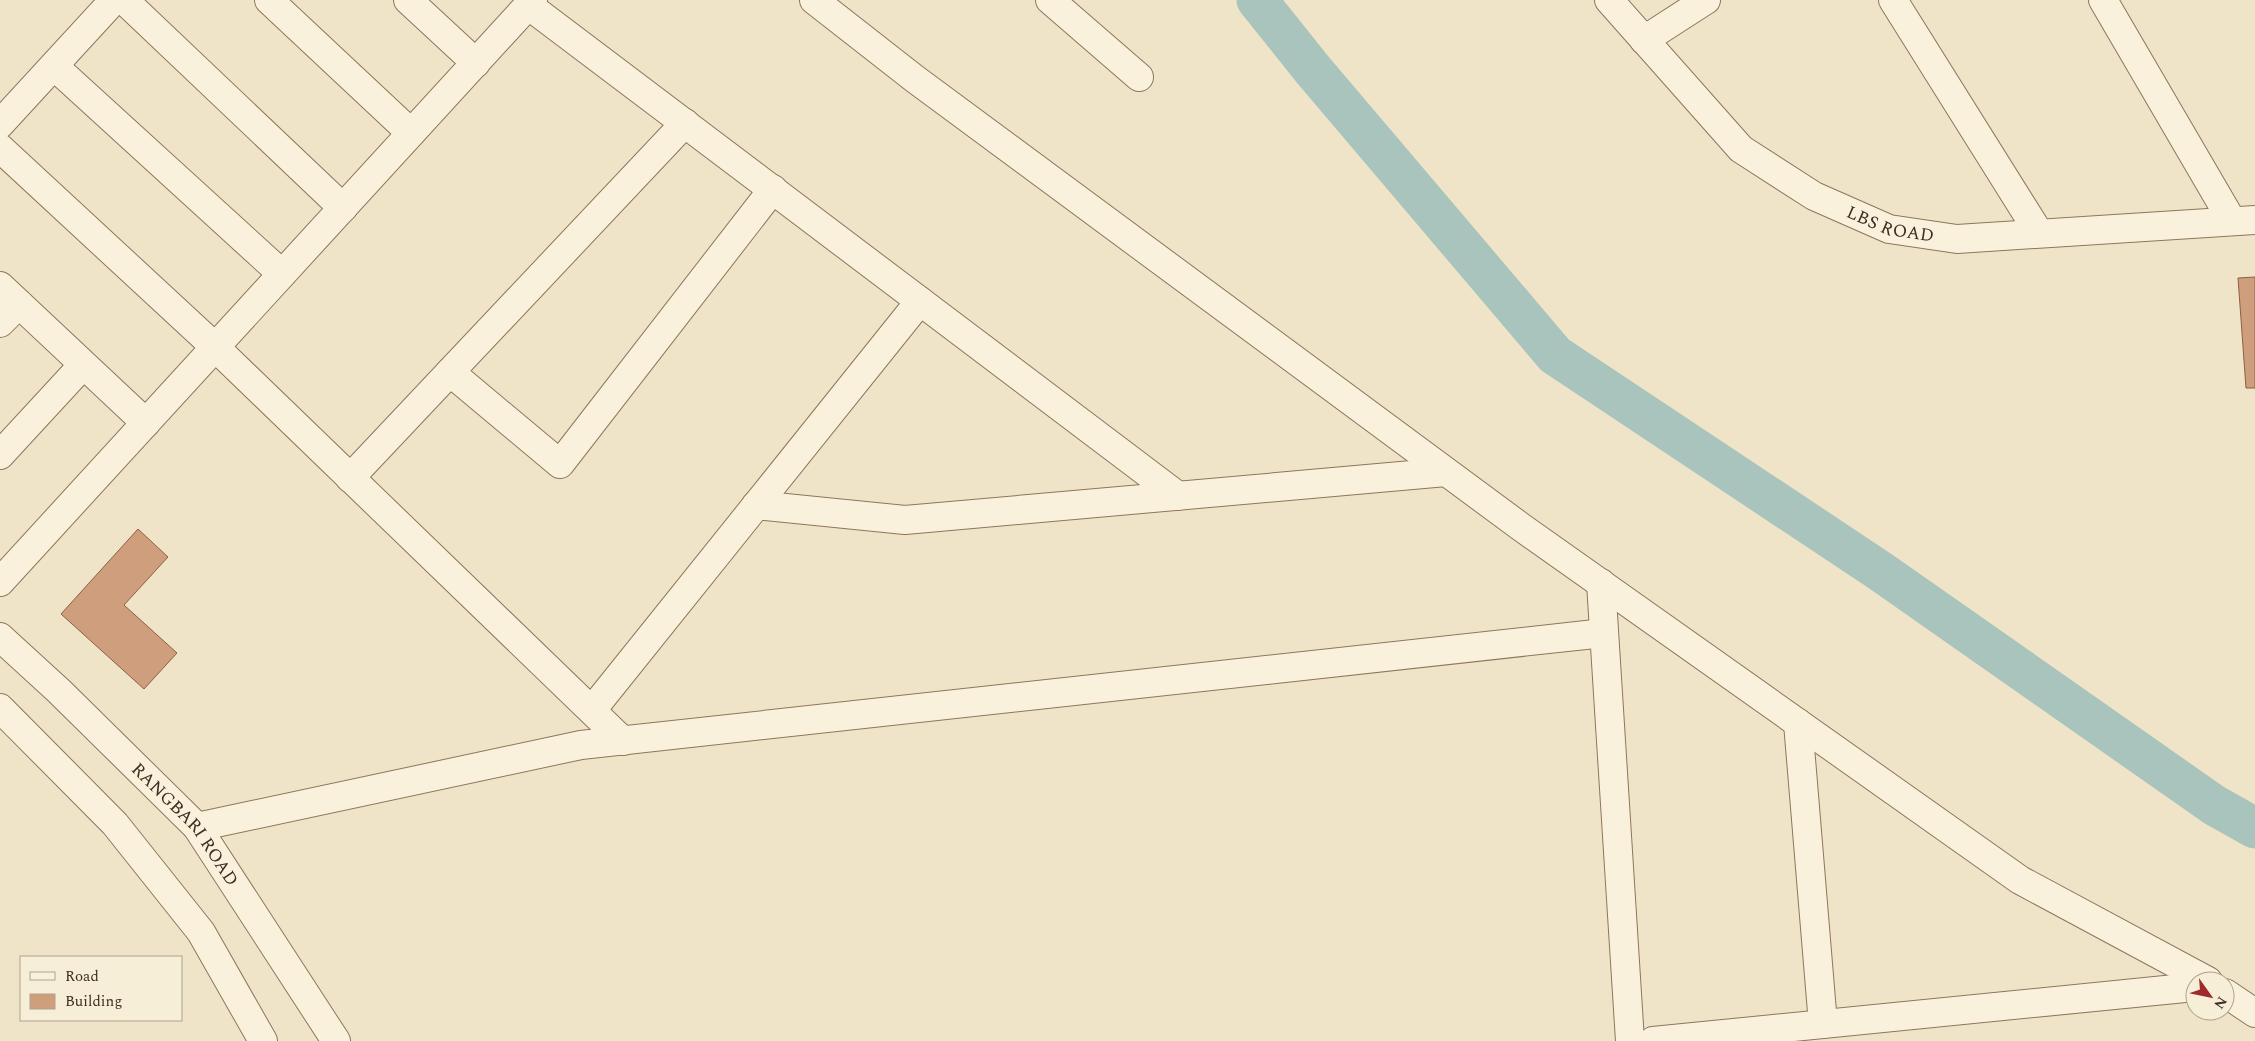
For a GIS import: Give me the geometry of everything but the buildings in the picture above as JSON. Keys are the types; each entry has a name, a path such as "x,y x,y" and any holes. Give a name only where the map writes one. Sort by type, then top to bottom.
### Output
{"street":[{"path":"269,0 412,133"},
{"path":"408,0 476,63"},
{"path":"814,0 915,79 1446,472 2020,880 2189,971"},
{"path":"1050,0 1139,77"},
{"name":"LBS ROAD","path":"1609,0 1741,149 1814,196 1889,229 1957,239 2243,221"},
{"path":"1644,40 1706,0"},
{"path":"1893,0 2039,233"},
{"path":"2103,0 2243,221"},
{"path":"0,124 54,66 108,3 343,208"},
{"path":"0,582 531,3 685,123 1178,496"},
{"path":"54,66 282,274"},
{"path":"350,478 685,123"},
{"path":"0,148 215,347 623,741"},
{"path":"450,372 560,464 773,190"},
{"path":"0,323 9,295 146,423"},
{"path":"592,710 920,301"},
{"path":"0,455 83,365"},
{"path":"756,505 904,520 1446,472"},
{"path":"1601,584 1630,1041"},
{"path":"196,826 581,745 1604,633"},
{"name":"RANGBARI ROAD","path":"0,637 59,691 196,826 336,1041"},
{"path":"0,708 115,824 201,932 263,1041"},
{"path":"1798,723 1822,1024"},
{"path":"1652,1041 2185,989"},
{"path":"2235,1000 2255,1013"}],"waterway":[{"path":"1257,0 1313,70 1555,355 1880,571 2214,805 2255,828"}]}
